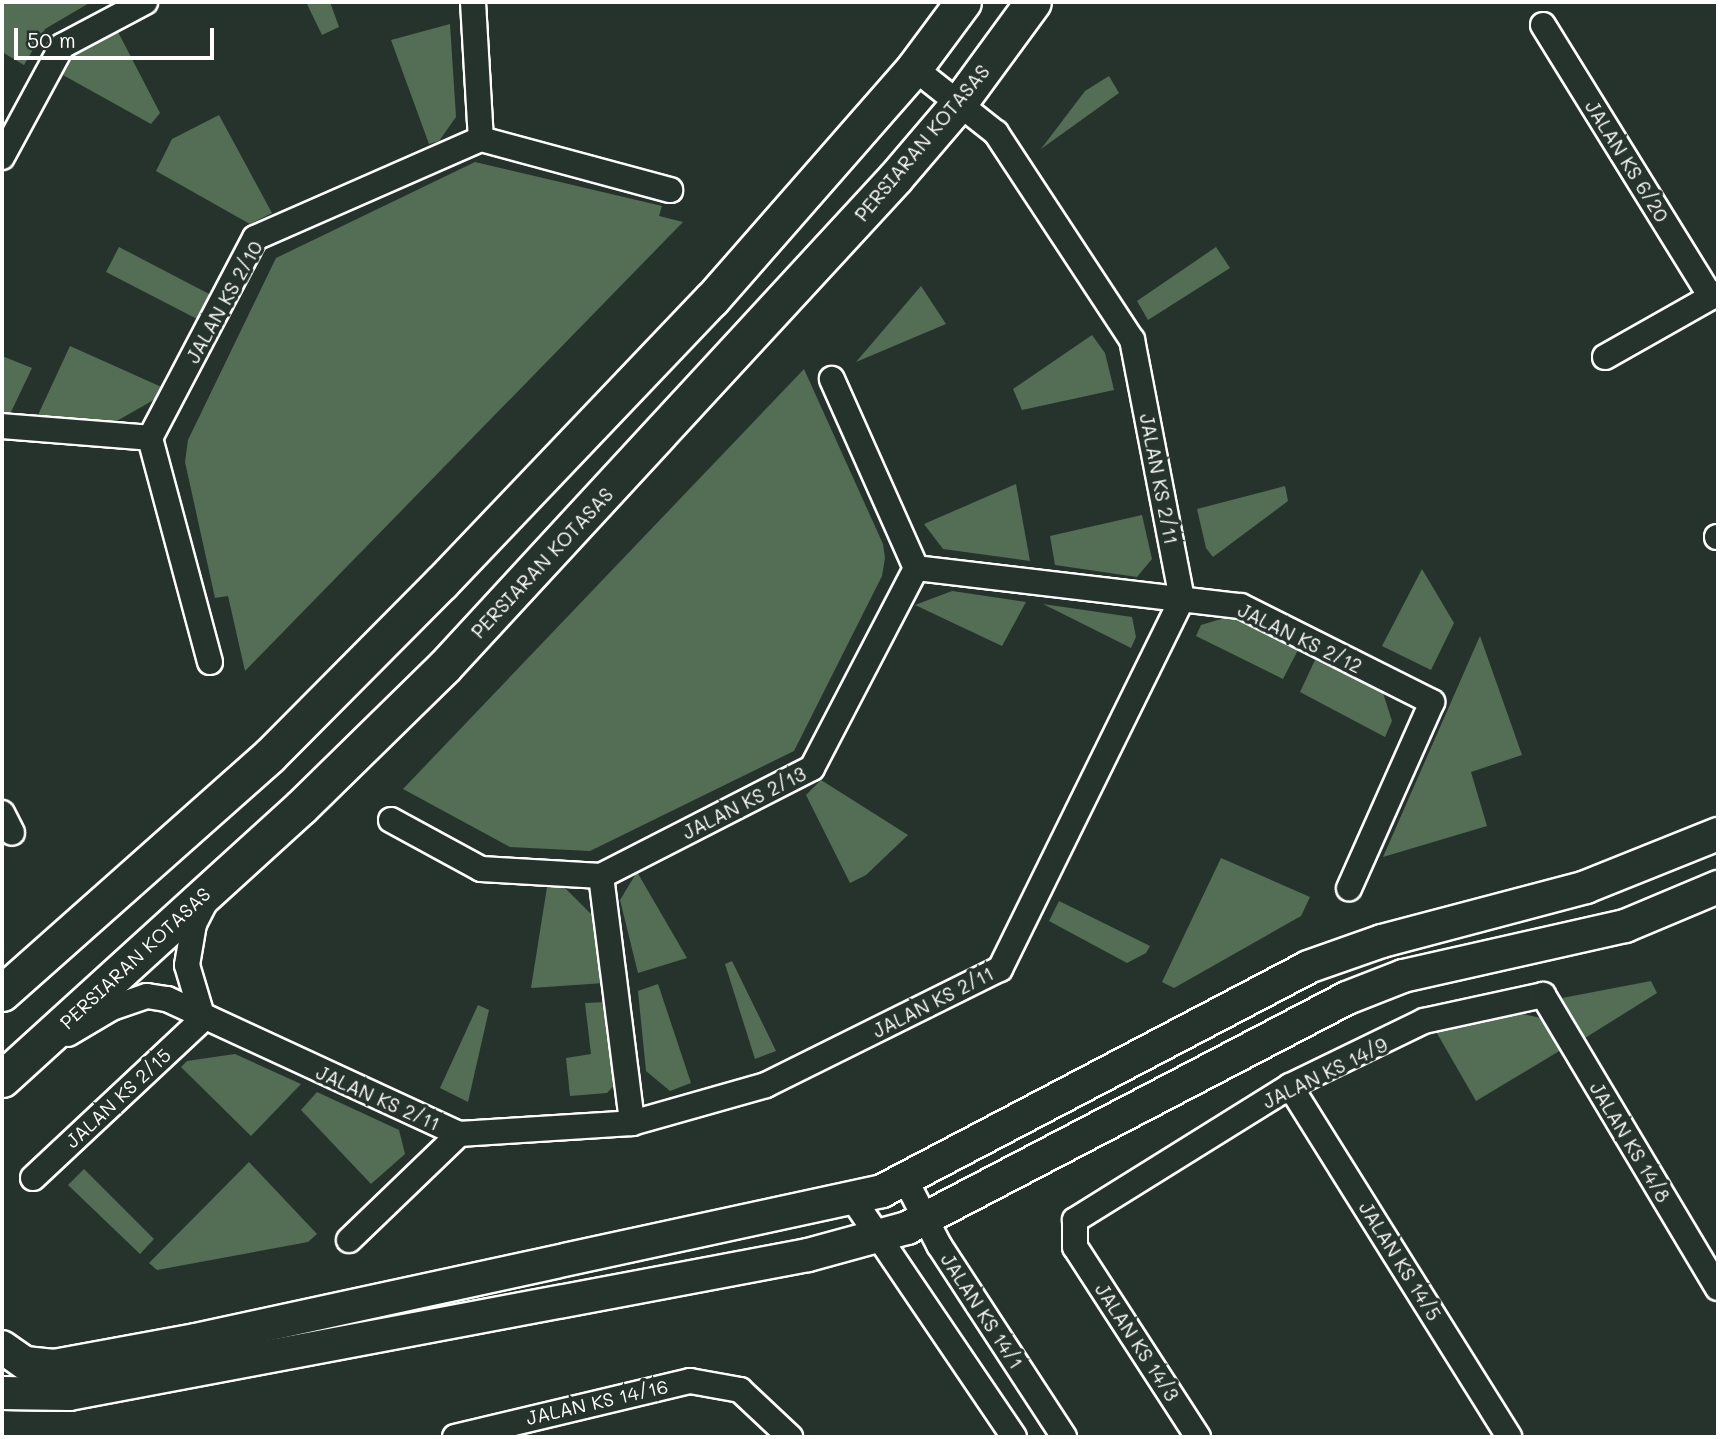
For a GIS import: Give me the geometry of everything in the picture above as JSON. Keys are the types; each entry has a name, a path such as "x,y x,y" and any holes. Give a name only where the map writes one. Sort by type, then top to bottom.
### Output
{"main road":[{"path":"2,993 270,755 433,591 711,300 914,68 963,2"},
{"name":"PERSIARAN KOTASAS","path":"14,1068 214,886 444,667 760,329 959,103 1033,2"}],"street":[{"path":"2,157 62,46 145,2"},
{"path":"473,2 481,139 670,190"},
{"name":"JALAN KS 6/20","path":"1543,24 1714,295"},
{"name":"JALAN KS 2/11","path":"14,1068 111,1008 147,996 167,999 203,1019 459,1134 632,1122 766,1085 1000,969 1182,599 1132,340 996,133 914,68"},
{"name":"JALAN KS 2/10","path":"150,438 255,238 481,139"},
{"path":"1605,357 1714,295"},
{"path":"832,379 916,568"},
{"path":"2,426 150,438 210,662"},
{"name":"JALAN KS 2/12","path":"916,568 1241,606 1432,702 1349,888"},
{"name":"JALAN KS 2/13","path":"601,876 812,768 916,568"},
{"path":"391,820 481,869 601,876 632,1122"},
{"path":"2,1347 25,1363 54,1366 196,1340 853,1199 906,1181 1001,1125 1308,967 1382,941 1586,887 1718,834"},
{"path":"203,1019 188,978 187,950 194,924 214,886"},
{"path":"2,1393 69,1394 808,1255 875,1236 926,1220 1347,998 1403,976 1625,926 1718,887"},
{"name":"JALAN KS 14/9","path":"1075,1247 1074,1220 1290,1086 1424,1021 1543,995"},
{"name":"JALAN KS 14/8","path":"1543,995 1718,1288"},
{"name":"JALAN KS 2/15","path":"33,1178 203,1019"},
{"name":"JALAN KS 14/5","path":"1290,1086 1509,1437"},
{"path":"349,1240 459,1134"},
{"name":"JALAN KS 14/1","path":"906,1181 926,1220 1064,1437"},
{"path":"853,1199 875,1236 1014,1437"},
{"name":"JALAN KS 14/3","path":"1075,1247 1198,1437"},
{"name":"JALAN KS 14/16","path":"455,1437 691,1381 740,1390 790,1437"}],"green space":[{"path":"2,2 91,2 45,29 24,65 2,52"},
{"path":"306,2 330,2 339,27 322,35"},
{"path":"450,24 456,117 439,141 429,144 391,40"},
{"path":"118,32 160,113 151,124 63,75 74,55"},
{"path":"1109,76 1119,93 1041,149 1085,91"},
{"path":"219,115 272,213 250,224 156,171 172,139"},
{"path":"475,162 662,206 659,216 683,222 245,671 228,596 215,598 185,462 188,440 276,258"},
{"path":"119,247 213,296 201,321 106,272"},
{"path":"1216,247 1230,268 1148,320 1137,301"},
{"path":"921,286 946,324 856,362"},
{"path":"1092,335 1105,353 1114,390 1022,410 1013,389"},
{"path":"70,346 166,389 164,394 115,422 38,415"},
{"path":"2,356 32,368 11,412 2,412"},
{"path":"804,369 883,544 885,558 882,576 794,751 590,851 510,847 403,789"},
{"path":"1016,484 1030,561 943,549 924,524"},
{"path":"1285,486 1288,501 1213,557 1206,548 1197,509"},
{"path":"1142,515 1152,559 1137,577 1055,565 1050,536"},
{"path":"1422,569 1454,623 1431,670 1382,646"},
{"path":"952,591 1026,602 1002,646 915,605"},
{"path":"1043,604 1132,617 1136,637 1131,648"},
{"path":"1231,616 1298,650 1283,679 1196,636 1201,625"},
{"path":"1480,636 1522,755 1471,772 1487,826 1383,857"},
{"path":"1315,660 1383,693 1392,721 1385,737 1300,692"},
{"path":"821,780 908,835 866,875 850,883 806,795"},
{"path":"1221,858 1310,897 1301,916 1174,988 1162,982"},
{"path":"637,872 687,958 638,973 620,900"},
{"path":"547,887 565,888 594,917 604,983 531,988"},
{"path":"1059,901 1150,946 1146,953 1127,963 1049,921"},
{"path":"732,961 776,1051 755,1059 725,964"},
{"path":"1651,981 1657,993 1585,1038 1562,998"},
{"path":"658,984 691,1083 670,1091 646,1071 638,991"},
{"path":"607,1002 619,1080 607,1093 570,1096 566,1058 591,1054 585,1003"},
{"path":"478,1005 489,1010 468,1102 440,1088"},
{"path":"1509,1011 1550,1020 1566,1047 1476,1101 1434,1028"},
{"path":"235,1054 301,1084 251,1136 181,1067 187,1061"},
{"path":"317,1092 399,1130 405,1154 371,1184 301,1110"},
{"path":"249,1162 317,1234 308,1242 157,1270 149,1263"},
{"path":"84,1169 154,1239 140,1254 68,1185"}]}
